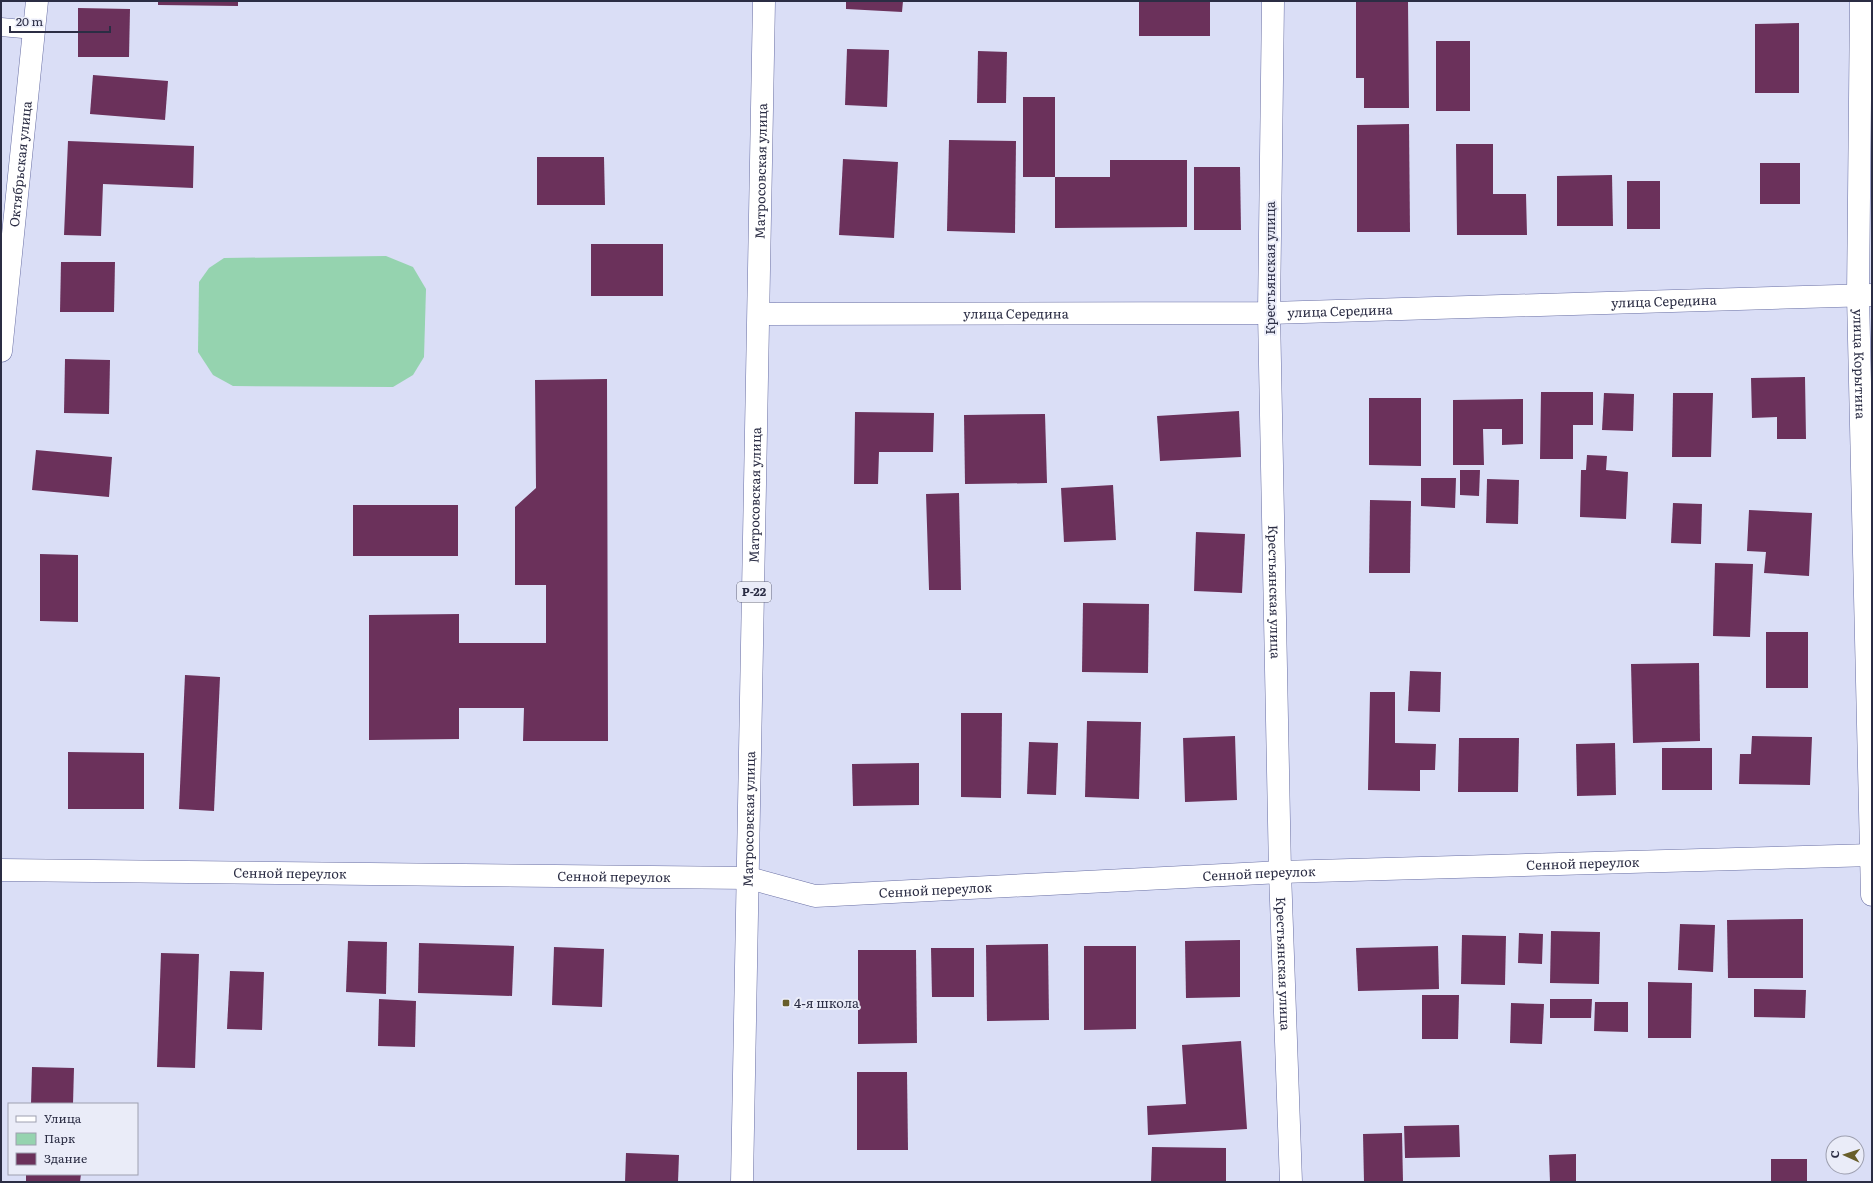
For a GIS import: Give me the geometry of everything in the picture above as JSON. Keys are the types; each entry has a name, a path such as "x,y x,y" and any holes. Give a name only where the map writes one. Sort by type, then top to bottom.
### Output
{"main road":[{"name":"Октябрьская улица","path":"1,351 37,1"},
{"name":"Матросовская улица","path":"742,1182 749,878 764,1"},
{"name":"Крестьянская улица","path":"1273,1 1269,312 1280,872 1291,1182"},
{"name":"улица Корытина","path":"1861,1 1872,895"},
{"name":"улица Середина","path":"759,314 1269,312 1865,296"},
{"name":"Сенной переулок","path":"1,870 749,878 815,896 1280,872 1871,855"}],"lane":[{"path":"1,27 34,30"}],"green space":[{"path":"386,256 413,267 426,289 424,357 413,375 393,387 233,386 213,375 198,352 199,282 209,268 224,258"}],"building":[{"path":"158,1 238,1 238,6 158,5"},
{"path":"846,1 903,1 902,12 846,9"},
{"path":"1139,1 1210,1 1210,36 1139,36"},
{"path":"1356,1 1408,1 1409,108 1364,108 1364,78 1356,78"},
{"path":"78,8 130,9 129,57 78,57"},
{"path":"1799,23 1799,93 1755,93 1755,24"},
{"path":"1436,41 1470,41 1470,111 1436,111"},
{"path":"847,49 889,50 887,107 845,105"},
{"path":"978,51 1007,52 1006,103 977,103"},
{"path":"93,75 168,81 165,120 90,114"},
{"path":"1023,97 1055,97 1055,177 1023,177"},
{"path":"1409,124 1410,232 1357,232 1357,125"},
{"path":"949,140 1016,141 1015,233 947,231"},
{"path":"68,141 194,146 193,188 103,184 101,236 64,235"},
{"path":"1456,144 1493,144 1493,194 1526,194 1527,235 1457,235"},
{"path":"537,157 604,157 605,205 537,205"},
{"path":"843,159 898,162 894,238 839,235"},
{"path":"1110,160 1187,160 1187,227 1055,228 1055,177 1110,177"},
{"path":"1760,163 1800,163 1800,204 1760,204"},
{"path":"1194,167 1240,167 1241,230 1194,230"},
{"path":"1612,175 1613,226 1557,226 1557,176"},
{"path":"1627,181 1660,181 1660,229 1627,229"},
{"path":"591,244 663,244 663,296 591,296"},
{"path":"61,262 115,262 114,312 60,312"},
{"path":"65,359 110,360 109,414 64,413"},
{"path":"1805,377 1806,439 1777,439 1777,417 1752,418 1751,378"},
{"path":"607,379 608,741 523,741 524,708 459,708 459,739 369,740 369,615 459,614 459,643 546,643 546,585 515,585 515,507 536,488 535,380"},
{"path":"1541,392 1593,392 1593,425 1573,425 1573,459 1540,459"},
{"path":"1604,393 1634,394 1633,431 1602,430"},
{"path":"1673,393 1713,393 1711,457 1672,457"},
{"path":"1369,398 1421,398 1421,466 1369,465"},
{"path":"1523,399 1523,444 1502,445 1502,429 1483,429 1484,465 1453,465 1453,400"},
{"path":"1239,411 1241,457 1160,461 1157,416"},
{"path":"855,412 934,413 933,452 879,452 878,484 854,484"},
{"path":"1045,414 1047,483 965,484 964,415"},
{"path":"36,450 112,457 109,497 32,490"},
{"path":"1587,455 1607,456 1606,470 1628,472 1626,519 1580,517 1581,470 1586,470"},
{"path":"1460,470 1480,470 1479,496 1460,495"},
{"path":"1421,478 1456,478 1455,508 1421,506"},
{"path":"1487,479 1519,480 1518,524 1486,523"},
{"path":"1113,485 1116,540 1064,542 1061,488"},
{"path":"959,493 961,590 929,590 926,494"},
{"path":"1370,500 1411,501 1410,573 1369,573"},
{"path":"1673,503 1702,504 1701,544 1671,543"},
{"path":"353,505 458,505 458,556 353,556"},
{"path":"1749,510 1812,513 1809,576 1764,573 1766,552 1747,551"},
{"path":"1196,532 1245,534 1242,593 1194,591"},
{"path":"40,554 78,555 78,622 40,621"},
{"path":"1715,563 1753,564 1750,637 1713,636"},
{"path":"1083,603 1149,604 1148,673 1082,672"},
{"path":"1766,632 1808,632 1808,688 1766,688"},
{"path":"1699,663 1700,741 1633,743 1631,664"},
{"path":"1410,671 1441,672 1440,712 1408,711"},
{"path":"185,675 220,677 214,811 179,809"},
{"path":"1370,692 1395,692 1395,743 1436,744 1435,770 1420,770 1420,791 1368,790"},
{"path":"961,713 1002,713 1001,798 961,797"},
{"path":"1087,721 1141,722 1139,799 1085,797"},
{"path":"1235,736 1237,800 1185,802 1183,738"},
{"path":"1752,736 1812,737 1810,785 1739,784 1740,754 1751,754"},
{"path":"1459,738 1519,738 1518,792 1458,792"},
{"path":"1029,742 1058,743 1056,795 1027,794"},
{"path":"1615,743 1616,795 1577,796 1576,744"},
{"path":"1662,748 1712,748 1712,790 1662,790"},
{"path":"68,752 144,753 144,809 68,809"},
{"path":"919,763 919,805 853,806 852,764"},
{"path":"1803,919 1803,978 1728,978 1727,920"},
{"path":"1680,924 1715,925 1713,972 1678,970"},
{"path":"1551,931 1600,932 1599,984 1550,983"},
{"path":"1519,933 1543,934 1542,964 1518,963"},
{"path":"1462,935 1506,936 1505,985 1461,984"},
{"path":"1240,940 1240,997 1186,998 1185,941"},
{"path":"348,941 387,942 386,994 346,992"},
{"path":"419,943 514,946 512,996 418,993"},
{"path":"1048,944 1049,1020 987,1021 986,945"},
{"path":"1084,946 1136,946 1136,1029 1084,1030"},
{"path":"1438,946 1439,989 1358,991 1356,948"},
{"path":"554,947 604,949 602,1007 552,1005"},
{"path":"931,948 974,948 974,997 932,997"},
{"path":"858,950 916,950 917,1043 858,1044"},
{"path":"161,953 199,954 195,1068 157,1067"},
{"path":"230,971 264,972 262,1030 227,1029"},
{"path":"1648,982 1692,983 1691,1038 1648,1038"},
{"path":"1754,989 1806,990 1805,1018 1754,1017"},
{"path":"1422,995 1459,995 1458,1039 1422,1039"},
{"path":"379,999 416,1001 415,1047 378,1046"},
{"path":"1550,999 1592,999 1591,1018 1550,1018"},
{"path":"1595,1002 1628,1002 1628,1032 1594,1031"},
{"path":"1511,1003 1544,1004 1542,1044 1510,1043"},
{"path":"1241,1041 1247,1129 1148,1135 1147,1106 1186,1104 1182,1045"},
{"path":"32,1067 74,1068 73,1103 31,1103"},
{"path":"857,1072 907,1072 908,1150 857,1150"},
{"path":"1459,1125 1460,1157 1405,1158 1404,1126"},
{"path":"1402,1133 1403,1182 1364,1182 1363,1134"},
{"path":"1152,1147 1226,1148 1226,1182 1151,1182"},
{"path":"626,1153 679,1155 678,1182 625,1182"},
{"path":"1576,1154 1576,1182 1550,1182 1549,1155"},
{"path":"1771,1159 1807,1159 1807,1182 1771,1182"},
{"path":"26,1175 81,1175 80,1182 26,1182"}],"place":[{"name":"4-я школа","path":"786,1003"}]}
